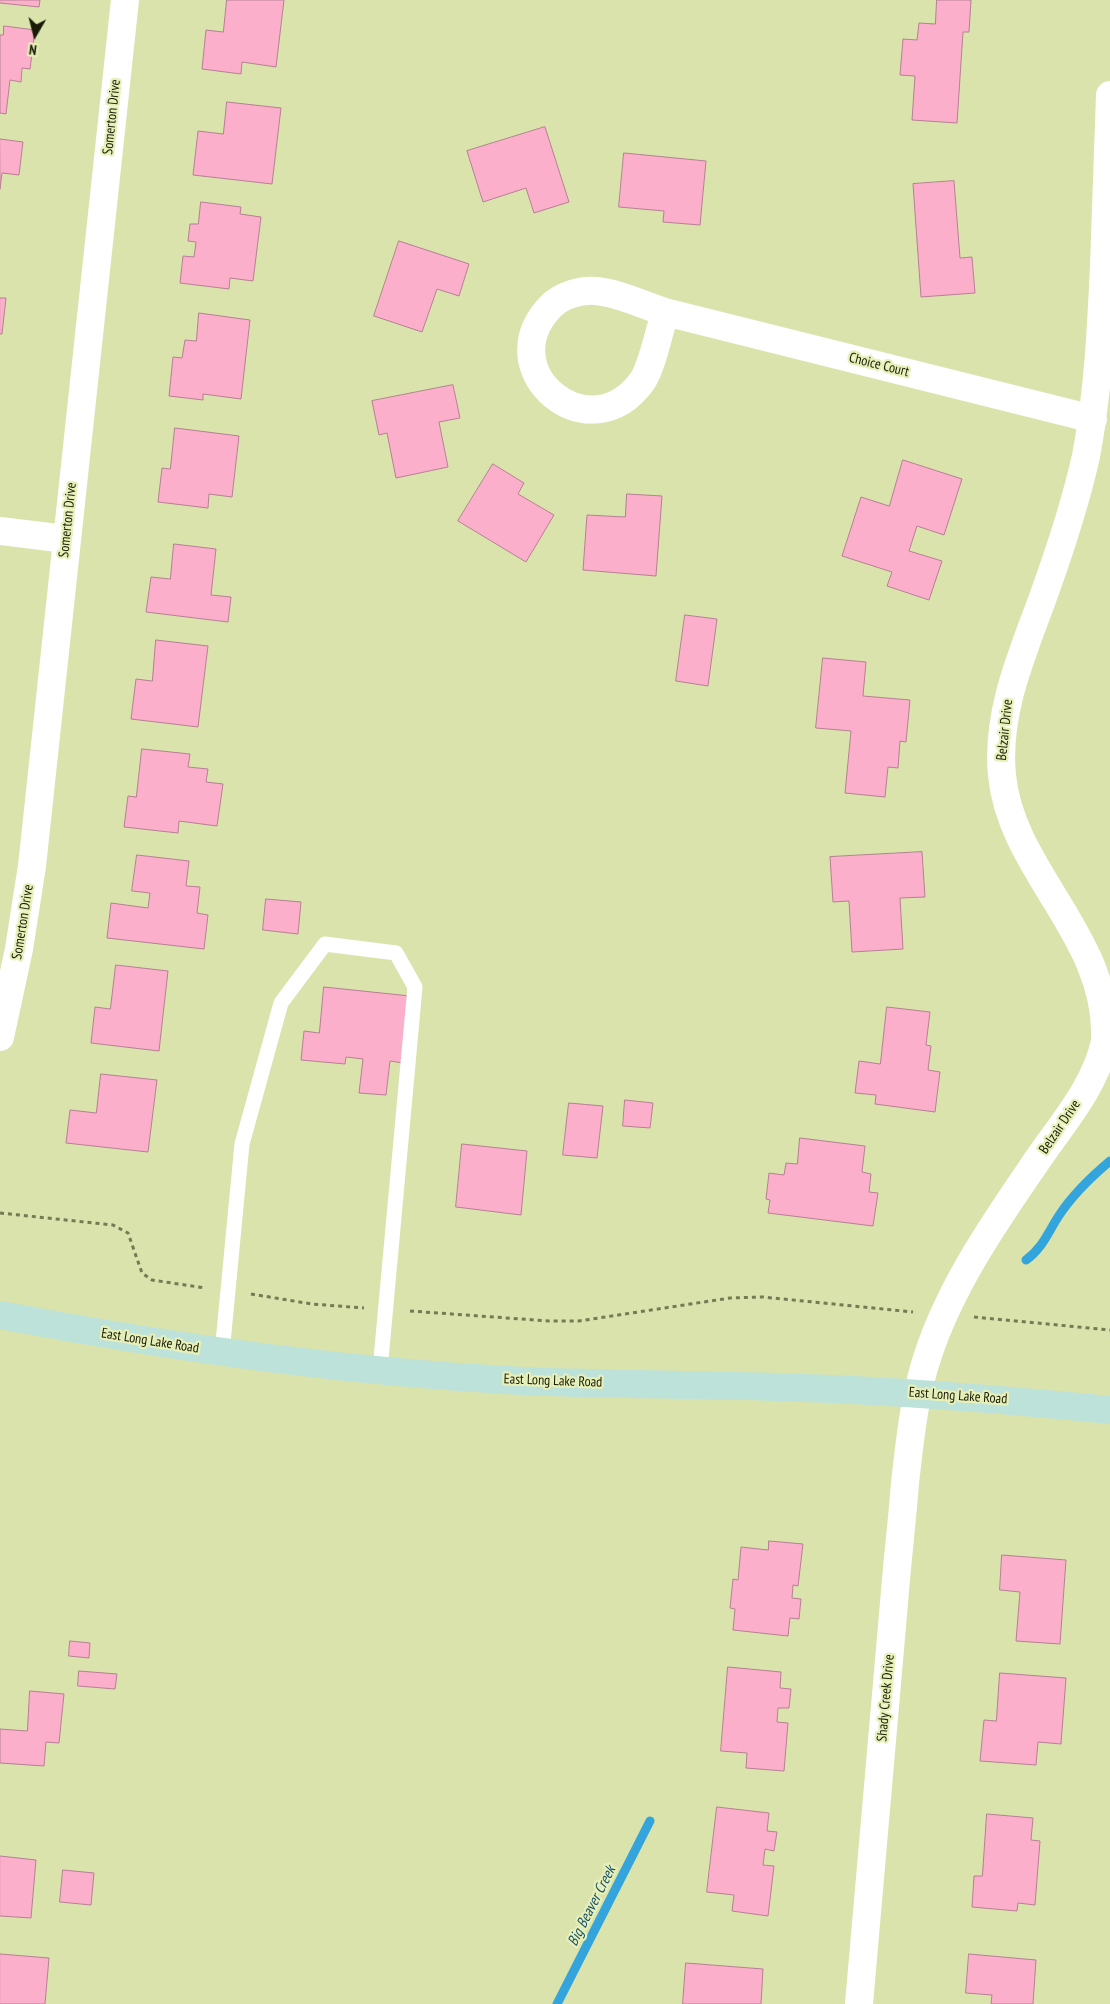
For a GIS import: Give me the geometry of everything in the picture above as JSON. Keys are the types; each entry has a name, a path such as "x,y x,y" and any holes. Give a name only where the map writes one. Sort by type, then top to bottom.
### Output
{"main road":[{"name":"East Long Lake Road","path":"0,1314 222,1353 380,1370 524,1381 804,1388 917,1393 1110,1410"}],"street":[{"name":"Somerton Drive","path":"0,1037 20,941 32,866 125,0"},
{"name":"Belzair Drive","path":"917,1393 929,1352 957,1289 993,1228 1074,1109 1094,1073 1105,1045 1107,1003 1095,961 1084,935 1017,830 1008,806 1002,780 1001,754 1005,713 1013,680 1065,536 1076,497 1093,418 1101,324 1110,95"},
{"name":"Choice Court","path":"665,312 644,379 632,394 616,405 598,410 579,409 561,402 546,390 536,374 531,355 533,335 541,316 556,301 574,293 595,290 665,312 1093,418"},
{"path":"0,531 66,539"},
{"name":"Shady Creek Drive","path":"859,2004 897,1566 910,1437 917,1393"}],"lane":[{"path":"222,1353 242,1144 281,1002 325,944 396,953 415,987 380,1370"}],"path":[{"path":"0,1213 113,1225 128,1233 142,1274 152,1280 208,1288"},
{"path":"249,1294 312,1304 366,1308"},
{"path":"408,1311 549,1321 580,1321 730,1298 763,1297 915,1312"},
{"path":"974,1317 1110,1330"}],"building":[{"path":"0,0 40,0 39,7 0,3"},
{"path":"227,0 284,0 276,67 242,62 241,74 202,69 206,30 223,32"},
{"path":"937,0 971,0 969,32 963,32 957,123 912,120 915,76 900,75 903,39 917,40 919,23 935,24"},
{"path":"4,26 35,30 30,69 22,68 21,82 10,80 6,114 0,113 0,35 3,35"},
{"path":"227,102 281,108 272,184 193,175 198,131 223,134"},
{"path":"545,127 569,202 534,213 526,188 483,202 467,151"},
{"path":"0,139 23,142 19,175 2,173 0,189"},
{"path":"624,153 706,161 700,225 663,222 664,211 619,207"},
{"path":"954,181 960,258 972,257 975,293 921,297 913,184"},
{"path":"201,202 241,207 240,214 261,217 253,281 230,278 229,289 180,283 183,256 194,257 196,242 188,241 190,224 198,224"},
{"path":"399,241 469,264 459,296 437,289 422,332 374,316"},
{"path":"0,298 6,298 2,334 0,334"},
{"path":"199,313 250,320 241,399 203,394 203,400 169,396 173,357 182,358 185,340 196,341"},
{"path":"453,385 460,418 439,422 448,467 396,478 387,433 379,435 372,401"},
{"path":"175,428 239,436 232,497 209,494 208,508 158,502 162,468 170,469"},
{"path":"903,460 962,479 944,535 917,526 909,551 942,561 929,600 887,586 892,572 842,556 861,497 889,506"},
{"path":"493,464 524,483 518,494 554,515 526,562 458,521"},
{"path":"627,494 662,496 656,576 583,570 587,515 625,517"},
{"path":"174,544 216,549 211,595 231,597 228,622 146,612 151,577 170,579"},
{"path":"685,615 717,619 708,686 676,681"},
{"path":"156,640 208,646 198,727 131,719 136,679 152,681"},
{"path":"823,658 866,662 863,696 910,700 906,742 900,741 898,768 888,767 885,797 845,793 851,731 816,728"},
{"path":"142,749 190,754 188,767 208,769 206,782 223,784 217,826 179,821 178,833 124,827 128,796 136,797"},
{"path":"922,852 925,897 900,898 903,949 852,952 849,901 833,902 830,857"},
{"path":"137,855 189,861 186,886 200,887 197,913 208,915 204,949 107,938 111,903 148,908 150,893 132,891"},
{"path":"266,899 301,902 298,934 263,930"},
{"path":"116,965 168,971 159,1051 91,1043 95,1007 110,1009"},
{"path":"324,987 410,996 403,1063 390,1061 386,1095 359,1093 363,1059 346,1057 345,1064 301,1060 304,1031 319,1033"},
{"path":"887,1007 930,1012 926,1045 931,1046 928,1070 940,1072 935,1112 875,1104 876,1095 855,1093 859,1061 880,1064"},
{"path":"101,1074 157,1080 148,1152 66,1143 70,1110 96,1113"},
{"path":"625,1100 653,1103 650,1128 623,1126"},
{"path":"569,1103 603,1106 597,1158 563,1155"},
{"path":"800,1138 865,1146 862,1172 871,1174 869,1192 878,1193 873,1226 768,1213 770,1200 766,1199 769,1173 784,1175 786,1163 797,1164"},
{"path":"462,1144 527,1151 521,1215 456,1207"},
{"path":"769,1541 803,1544 798,1586 793,1585 792,1598 801,1599 799,1619 790,1618 788,1636 733,1630 735,1609 730,1608 733,1579 738,1580 741,1547 768,1550"},
{"path":"1002,1555 1066,1560 1060,1644 1016,1641 1020,1592 1000,1590"},
{"path":"70,1641 90,1643 89,1658 69,1656"},
{"path":"728,1667 781,1672 780,1688 791,1689 789,1708 778,1708 777,1722 788,1723 784,1771 746,1768 747,1753 721,1751"},
{"path":"79,1671 117,1674 115,1689 78,1686"},
{"path":"1000,1673 1066,1678 1061,1744 1038,1742 1036,1765 980,1761 984,1720 996,1721"},
{"path":"30,1691 64,1694 59,1743 46,1742 44,1766 0,1763 0,1729 27,1731"},
{"path":"717,1807 769,1813 767,1831 777,1832 774,1851 765,1849 763,1865 774,1866 768,1916 732,1911 734,1895 707,1892"},
{"path":"987,1814 1033,1818 1031,1840 1040,1841 1035,1905 1018,1903 1017,1911 972,1907 974,1876 982,1876"},
{"path":"0,1856 36,1860 31,1918 0,1916"},
{"path":"63,1870 94,1873 91,1905 60,1902"},
{"path":"0,1954 49,1958 45,2004 0,2004"},
{"path":"969,1954 1036,1960 1033,2004 991,2004 992,1995 966,1993"},
{"path":"686,1963 763,1969 761,2004 683,2004"}],"waterway":[{"name":"Big Beaver Creek","path":"1026,1260 1041,1244 1071,1199 1110,1161"},
{"name":"Big Beaver Creek","path":"557,2004 650,1821"}]}
